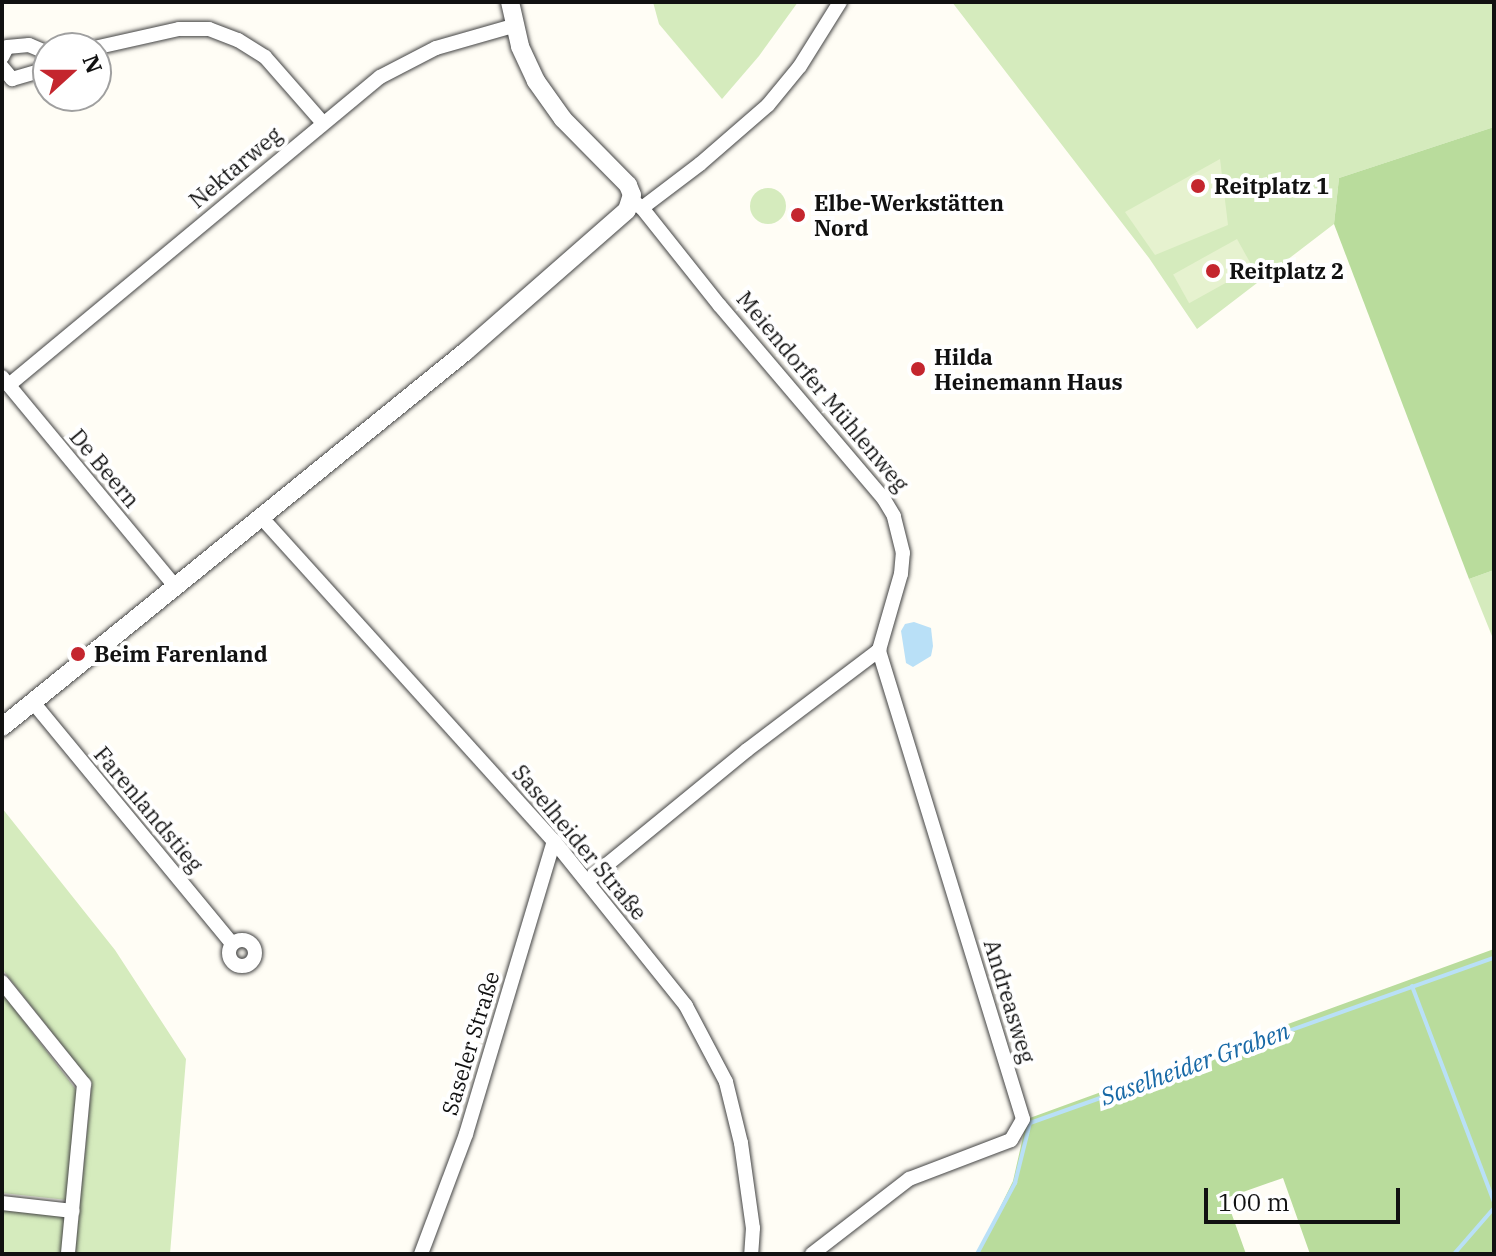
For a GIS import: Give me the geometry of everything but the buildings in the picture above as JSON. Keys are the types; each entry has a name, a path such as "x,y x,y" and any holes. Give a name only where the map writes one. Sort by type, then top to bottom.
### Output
{"street":[{"name":"Meiendorfer Mühlenweg","path":"510,2 513,26 527,64 543,92 586,145 628,185 637,204 883,498 894,516 903,553 901,574 879,650"},
{"path":"2,727 465,352 637,204 700,164 772,101 800,66 840,2"},
{"name":"Nektarweg","path":"5,381 380,77 436,48 513,26"},
{"path":"112,44 179,29 209,29 238,40 265,57 323,123"},
{"path":"2,57 7,47 32,46"},
{"path":"2,67 12,79 32,73"},
{"name":"De Beern","path":"5,381 175,586"},
{"name":"Saselheider Straße","path":"261,517 554,841 686,1006 726,1082 741,1143 753,1228 751,1254"},
{"path":"587,881 747,750 879,650"},
{"name":"Andreasweg","path":"812,1254 909,1179 1011,1140 1023,1119 879,650"},
{"name":"Farenlandstieg","path":"32,701 232,944"},
{"name":"Saseler Straße","path":"421,1254 466,1134 554,841"},
{"path":"2,982 84,1084 68,1254"},
{"path":"2,1203 73,1211"}],"green space":[{"path":"653,2 798,2 759,56 722,99 659,24"},
{"path":"952,2 1494,2 1494,127 1339,178 1334,224 1197,329 1149,258"},
{"path":"1494,127 1494,570 1469,579 1334,224 1339,178"},
{"name":"Reitplatz 1","path":"1220,159 1228,225 1155,255 1125,212"},
{"path":"768,188 781,193 786,206 781,219 768,224 755,219 750,206 755,193"},
{"name":"Reitplatz 2","path":"1237,239 1253,268 1189,303 1173,274"},
{"path":"1494,570 1494,641 1469,579"},
{"path":"2,808 115,950 186,1059 170,1254 75,1254 92,1083 2,969"},
{"path":"1494,949 1494,1251 1490,1254 1310,1254 1283,1178 1226,1198 1246,1254 977,1254 1013,1181 1027,1119"},
{"path":"2,993 77,1091 67,1200 2,1193"},
{"path":"2,1209 66,1216 62,1254 2,1254"}],"water":[{"path":"914,622 931,628 933,646 931,656 913,667 906,663 901,631 905,624"}],"waterway":[{"name":"Saselheider Graben","path":"977,1254 1015,1183 1030,1123 1494,958"},
{"path":"1412,986 1494,1202"},
{"path":"1454,1254 1494,1208"}],"place":[{"name":"Reitplatz 1","path":"1198,186"},
{"name":"Elbe-Werkstätten Nord","path":"798,215"},
{"name":"Reitplatz 2","path":"1213,271"},
{"name":"Hilda Heinemann Haus","path":"918,369"},
{"name":"Beim Farenland","path":"78,654"}]}
